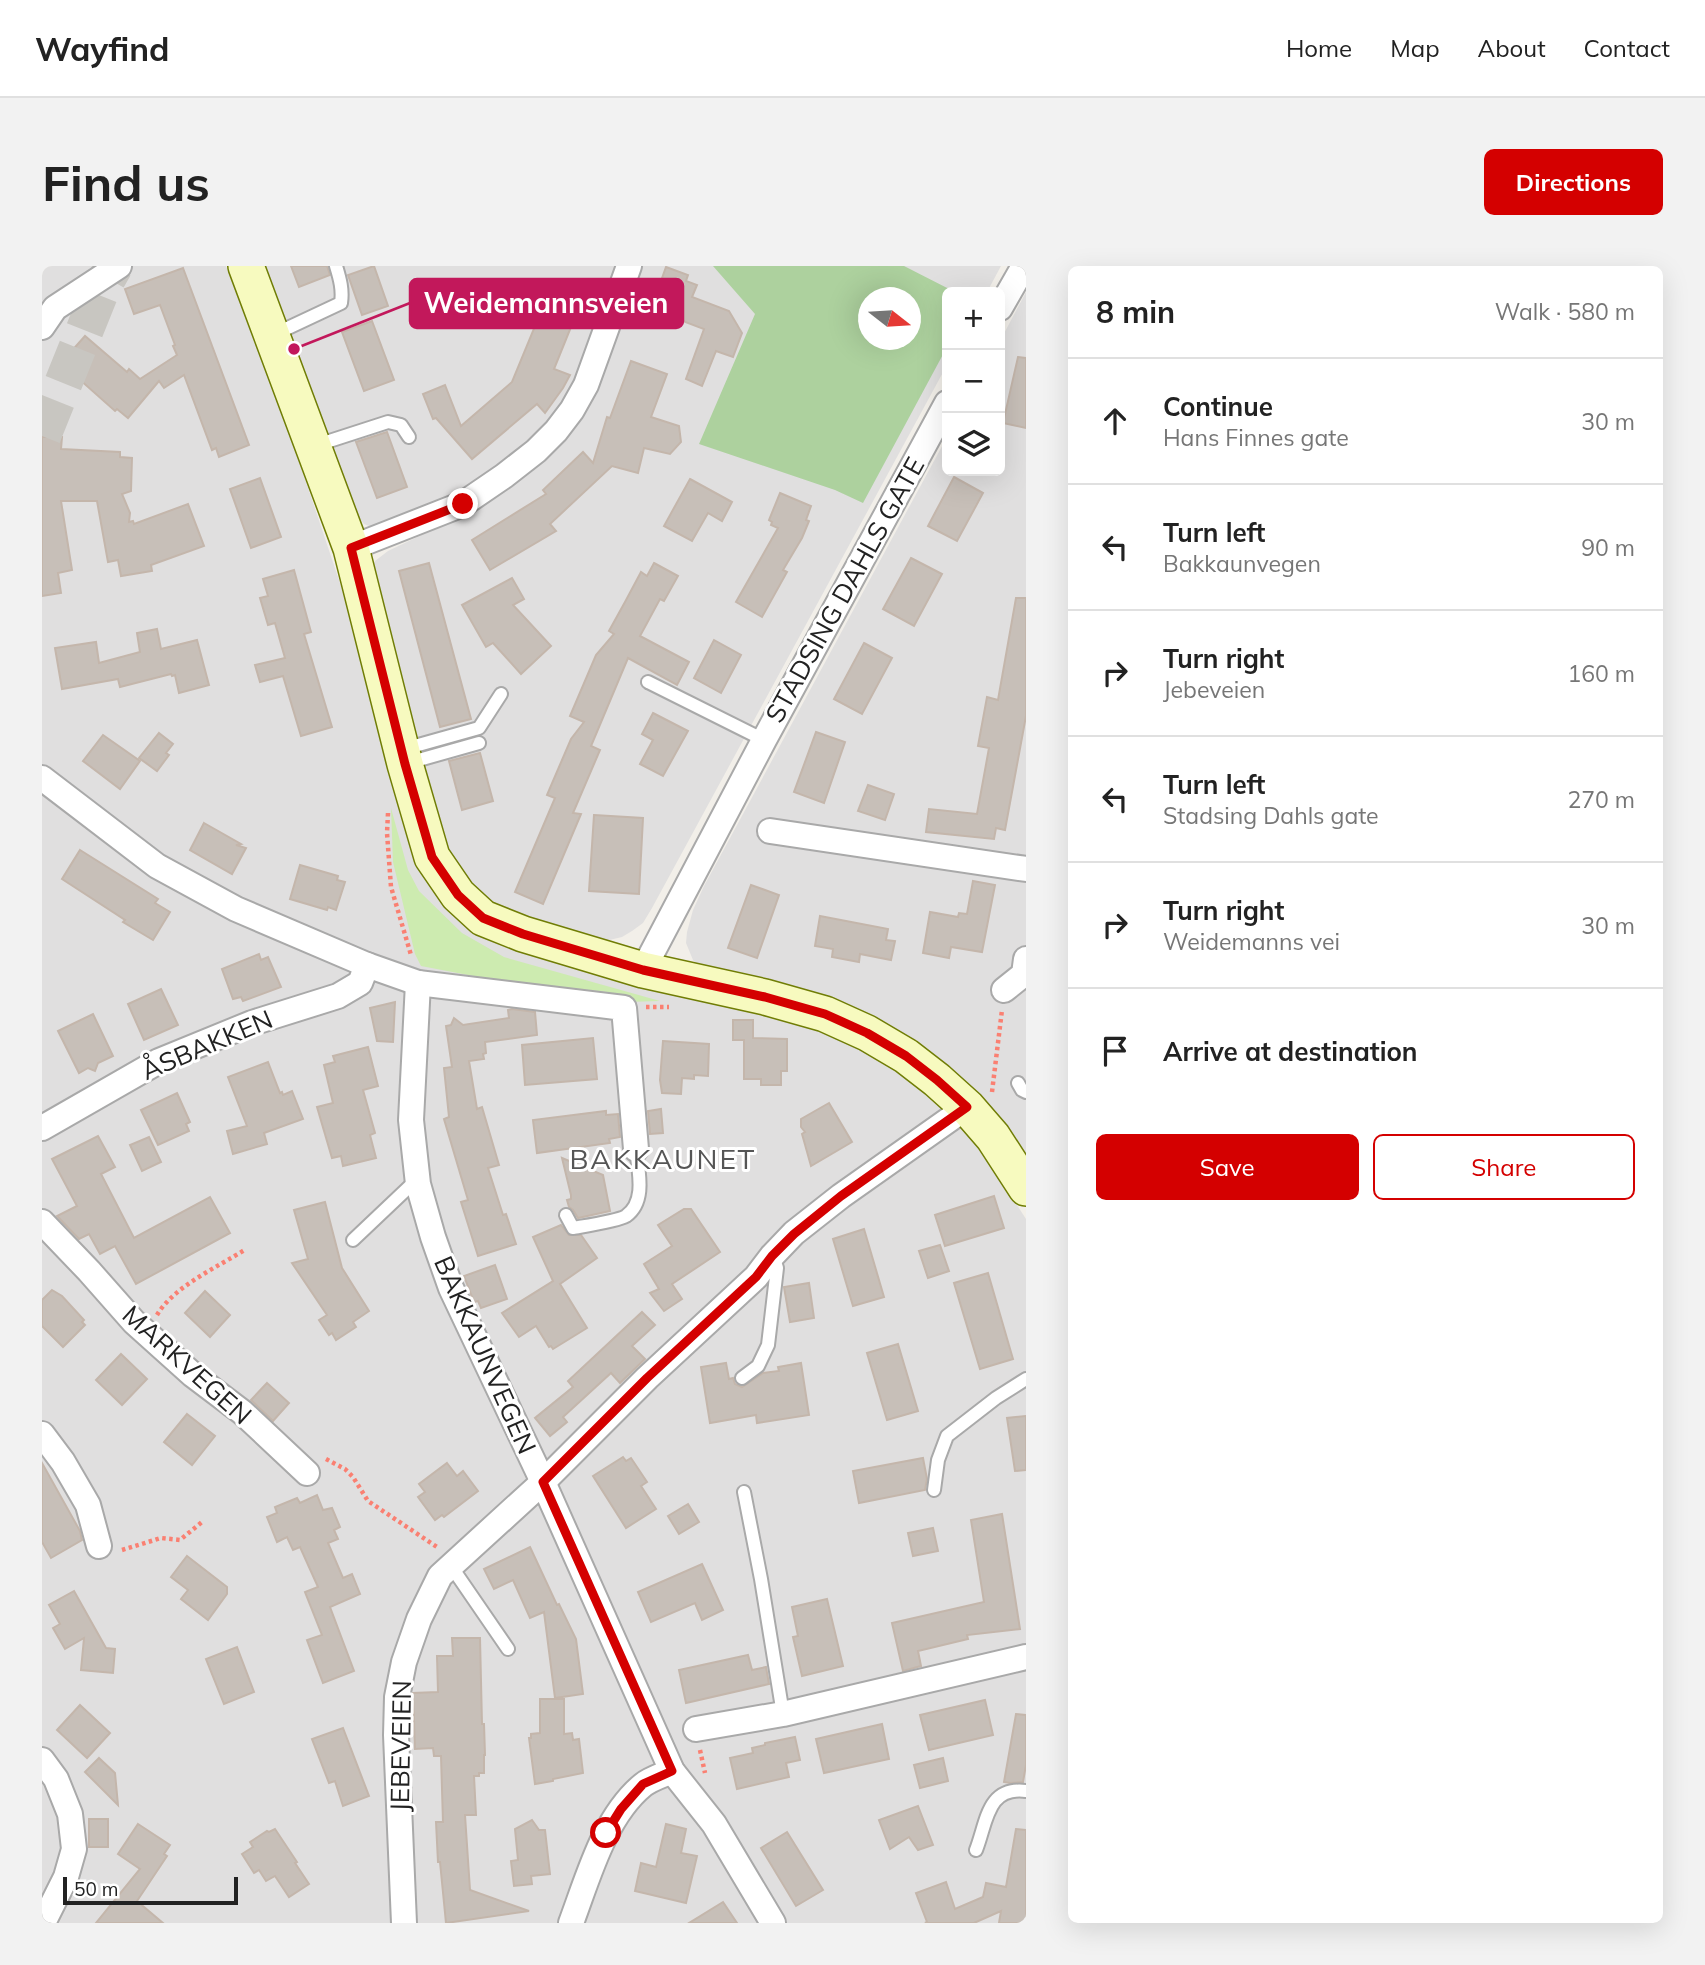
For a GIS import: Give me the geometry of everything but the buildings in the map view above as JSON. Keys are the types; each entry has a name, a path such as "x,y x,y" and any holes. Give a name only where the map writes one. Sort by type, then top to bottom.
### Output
{"main road":[{"path":"246,266 351,548 403,757 432,857 458,895 483,918 523,934 643,970 765,997 825,1014 867,1033 906,1056 937,1080 979,1102 993,1137 1026,1188"}],"street":[{"path":"46,310 119,266"},
{"path":"351,548 463,504 536,451 556,431 586,385 629,266"},
{"path":"1005,299 1024,266"},
{"name":"STADSING DAHLS GATE","path":"643,970 942,412"},
{"path":"42,778 157,866 236,909 367,965 418,983 624,1008 636,1149"},
{"path":"771,831 1026,869"},
{"path":"1004,990 1024,974 1026,959"},
{"name":"ÅSBAKKEN","path":"42,1128 159,1061 252,1023 338,996 360,983 367,965"},
{"name":"BAKKAUNVEGEN","path":"418,983 411,1120 418,1184 451,1288 543,1482 672,1771 714,1824 773,1923"},
{"name":"JEBEVEIEN","path":"404,1923 396,1735 397,1697 404,1662 419,1619 440,1576 543,1482 647,1378 756,1277 794,1234 841,1196 979,1102"},
{"name":"MARKVEGEN","path":"42,1223 134,1322 193,1375 242,1412 299,1466"},
{"path":"42,1434 63,1462 88,1505 99,1546"},
{"path":"696,1729 783,1714 1026,1657"},
{"path":"42,1760 56,1779 70,1814 74,1849 66,1877 43,1923"},
{"path":"571,1923 606,1833 621,1809 643,1784 672,1771"}],"lane":[{"path":"272,335 341,303 342,292 336,266"},
{"path":"313,446 388,422 401,425 409,437"},
{"name":"STADSING DAHLS GATE","path":"648,682 764,740"},
{"path":"403,757 479,728 501,694"},
{"path":"403,757 479,743"},
{"path":"566,1215 573,1228 625,1217 637,1203 640,1188 636,1149"},
{"path":"353,1240 410,1186 418,1184"},
{"path":"742,1378 758,1366 768,1345 777,1268 772,1256"},
{"path":"933,1490 938,1460 947,1436 996,1398 1026,1379"},
{"path":"744,1492 783,1714"},
{"path":"451,1566 508,1649"},
{"path":"976,1850 993,1802 1004,1793 1013,1790 1026,1791"}],"path":[{"path":"389,802 387,833 391,887 418,983"},
{"path":"979,1102 1004,990"},
{"path":"624,1008 676,1006"},
{"path":"157,1316 178,1292 246,1249"},
{"path":"299,1466 309,1453 345,1469 353,1476 368,1501 448,1553 451,1566"},
{"path":"99,1546 112,1553 161,1538 180,1540 202,1522"}],"shaded area":[{"path":"42,266 226,266 291,437 345,598 392,782 417,865 432,890 450,910 502,944 552,961 641,985 785,1016 837,1034 915,1081 980,1148 1026,1219 1026,1923 42,1923"},
{"path":"264,266 618,266 573,387 548,423 517,453 463,493 374,528 364,524 358,516"},
{"path":"640,266 1001,266 990,287 942,287 942,374 652,908 643,923 622,937 605,941 577,938 488,904 451,863 371,569 375,561 388,551 455,519 528,470"},
{"path":"1026,292 1026,1157 970,1091 700,968 693,960 686,943 693,910 704,886 942,446 942,476 1005,476 1005,332"}],"green space":[{"path":"713,266 904,266 945,287 942,287 942,356 863,503 835,490 699,444 755,314"},
{"path":"391,808 408,870 419,891 462,933 504,957 660,1001 626,1002 607,992 489,979 421,966 415,954 393,862"}],"tunnel":[{"path":"42,436 102,287 114,266"}],"place":[{"name":"Weidemannsveien","path":"294,349"}],"district":[{"name":"BAKKAUNET","path":"663,1159"}],"route":[{"path":"463,504 351,548 405,764 432,857 458,895 483,918 504,928 643,970 765,997 825,1014 867,1033 906,1056 967,1107 841,1196 794,1234 756,1277 647,1378 543,1482 672,1771 643,1784 621,1809 606,1833"}]}
